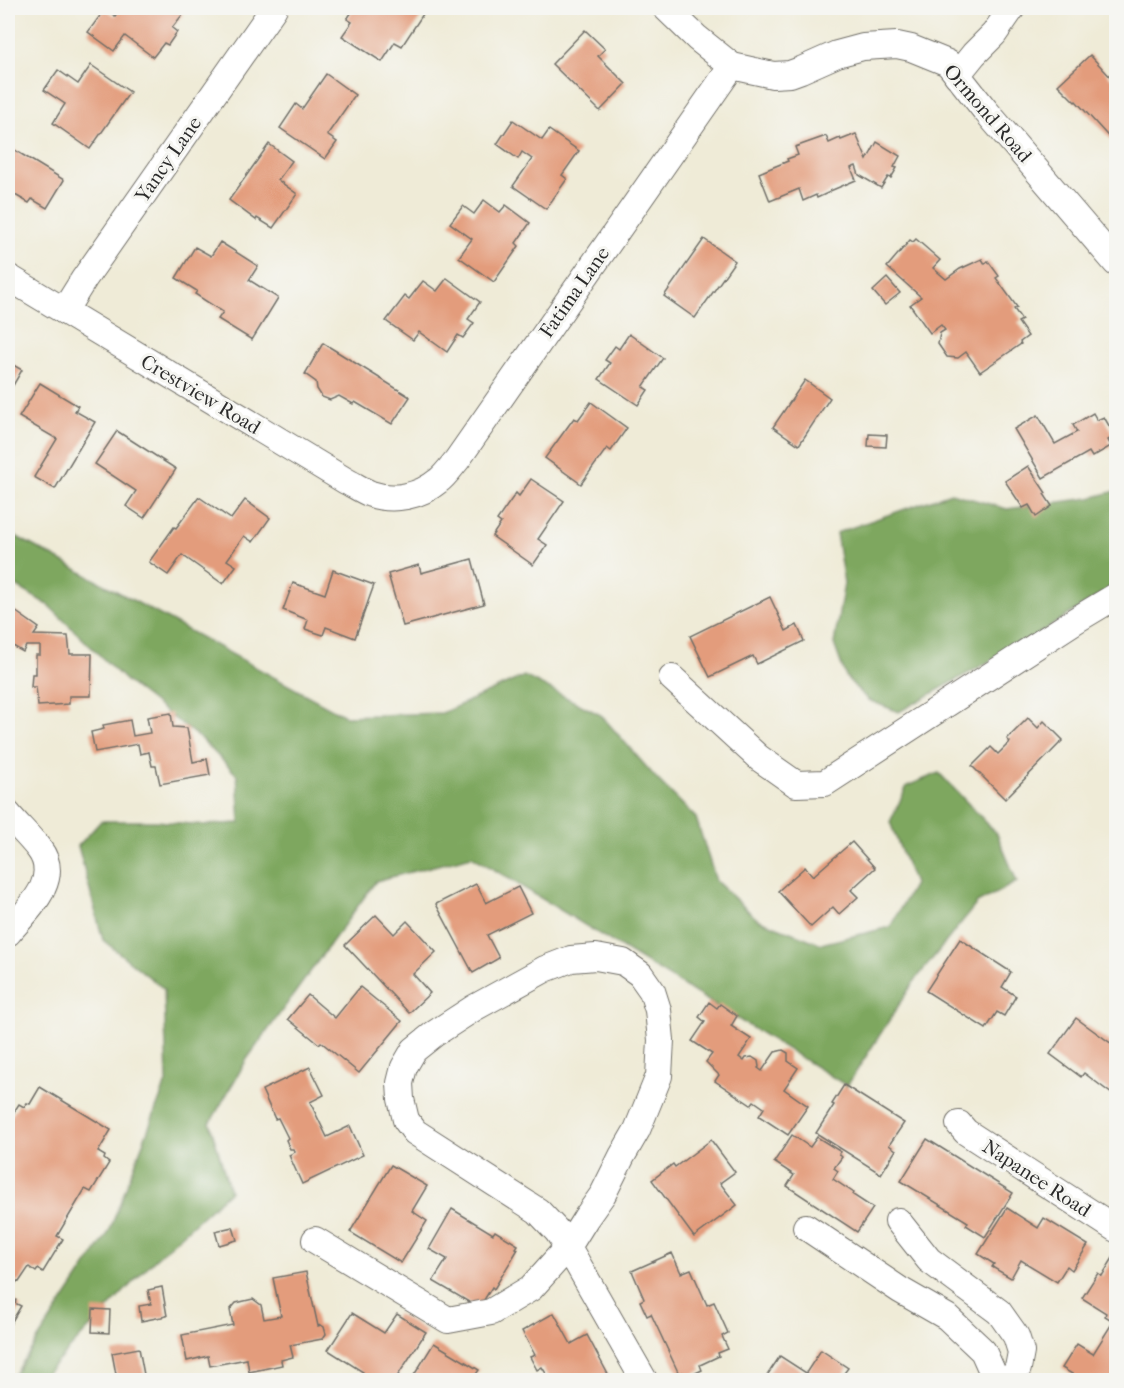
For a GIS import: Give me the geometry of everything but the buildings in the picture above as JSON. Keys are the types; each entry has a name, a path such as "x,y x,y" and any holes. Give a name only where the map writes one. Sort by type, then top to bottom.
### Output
{"street":[{"name":"Yancy Lane","path":"64,311 274,8"},
{"name":"Ormond Road","path":"666,8 697,38 732,66 773,75 790,74 837,54 863,47 897,45 911,48 948,63 1116,264"},
{"path":"957,75 994,34 1012,8"},
{"name":"Fatima Lane","path":"400,497 423,491 440,481 457,460 732,66"},
{"name":"Crestview Road","path":"8,277 346,481 370,494 400,497"},
{"path":"672,678 759,758 796,784 825,783 1116,596"},
{"path":"8,814 41,851 47,866 45,886 40,895 8,933"},
{"path":"315,1240 448,1320 491,1312 531,1288 568,1247 603,1194 637,1130 658,1076 661,1040 658,1010 652,991 640,974 623,962 596,957 571,959 545,969 474,1008 434,1034 414,1050 404,1068 400,1083 406,1120 415,1132 538,1211 557,1231 568,1247 644,1380"},
{"name":"Napanee Road","path":"960,1124 966,1132 982,1143 1116,1229"},
{"path":"898,1221 929,1260 999,1312 1016,1336 1021,1352 1018,1368 1011,1380"},
{"path":"806,1227 900,1290 947,1317 983,1351 996,1380"}],"green space":[{"path":"1116,491 1116,585 1033,637 899,712 868,700 846,677 834,644 844,583 836,533 951,493 1007,509 1090,498"},
{"path":"8,532 345,716 442,713 524,676 601,715 657,779 696,818 716,881 757,919 821,944 890,927 914,884 890,822 907,786 939,773 997,834 1017,882 977,903 913,983 847,1086 472,856 376,881 247,1059 210,1123 230,1191 154,1260 40,1380 11,1380 109,1232 167,1080 164,989 103,940 78,846 101,821 156,821 204,825 240,823 237,775 202,740 127,682 48,605 8,581"}]}
